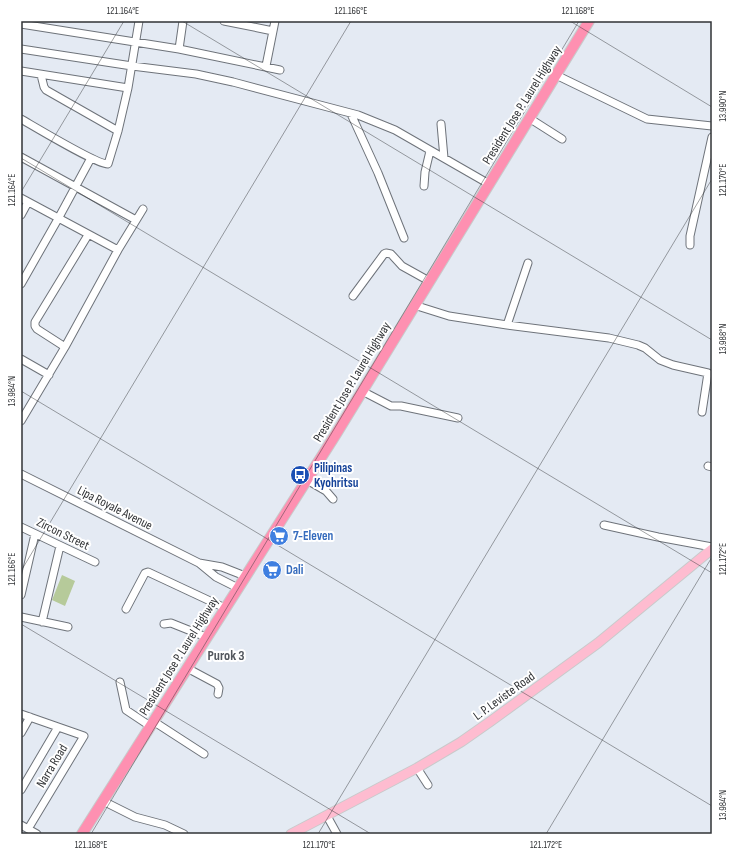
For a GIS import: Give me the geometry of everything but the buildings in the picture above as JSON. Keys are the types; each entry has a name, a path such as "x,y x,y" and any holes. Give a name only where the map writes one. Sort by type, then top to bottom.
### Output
{"highway":[{"name":"President Jose P. Laurel Highway","path":"82,834 307,480 589,21"}],"main road":[{"name":"L. P. Leviste Road","path":"291,834 417,768 491,722 593,647 712,548"}],"street":[{"path":"21,119 91,158 105,165 108,164 111,160 128,88 139,21"},
{"path":"179,49 184,21"},
{"path":"224,21 273,30"},
{"path":"266,66 274,21"},
{"path":"21,24 179,49 280,70"},
{"path":"21,49 132,66 172,70 233,82 351,114 395,130 489,184"},
{"path":"21,71 128,88"},
{"path":"41,75 46,90 118,132"},
{"path":"556,75 647,119 712,126"},
{"path":"351,114 378,173 404,238"},
{"path":"530,118 562,139"},
{"path":"441,124 444,158"},
{"path":"690,245 690,236 712,136"},
{"path":"424,186 425,172 430,151"},
{"path":"21,157 136,220"},
{"path":"21,284 91,158"},
{"path":"21,198 118,250"},
{"path":"21,215 28,202"},
{"path":"21,421 65,347 118,250 143,208"},
{"path":"65,347 34,326 88,235"},
{"path":"353,296 386,253 391,254 402,266 429,281"},
{"path":"507,325 528,263"},
{"path":"414,305 449,316 609,338 638,345 645,348 660,360 673,365 710,373 702,412"},
{"path":"21,358 49,374"},
{"path":"362,390 393,407 401,406 458,418"},
{"name":"Lipa Royale Avenue","path":"21,474 199,563 216,577 238,588"},
{"path":"307,480 326,491 333,499"},
{"path":"604,525 712,548"},
{"name":"Zircon Street","path":"21,527 95,562"},
{"path":"21,595 35,534"},
{"path":"42,622 60,546"},
{"name":"Lipa Royale Avenue","path":"199,563 222,567 245,576"},
{"path":"126,609 145,573 148,572 225,608"},
{"path":"21,617 68,627"},
{"path":"164,624 171,623 206,637"},
{"path":"187,668 217,684 218,694"},
{"path":"120,682 126,710 152,723 204,754"},
{"path":"21,714 58,727 21,790"},
{"path":"21,733 30,717"},
{"name":"Narra Road","path":"28,829 84,736 58,727"},
{"path":"417,768 428,785"},
{"path":"102,801 135,817 165,825 184,834"},
{"path":"327,816 337,834"},
{"path":"21,825 37,834"}],"green space":[{"path":"62,575 75,581 65,606 52,600"}],"place":[{"name":"Pilipinas Kyohritsu","path":"300,475"},
{"name":"7-Eleven","path":"279,536"},
{"name":"Dali","path":"272,570"}],"district":[{"name":"Purok 3","path":"226,655"}]}
